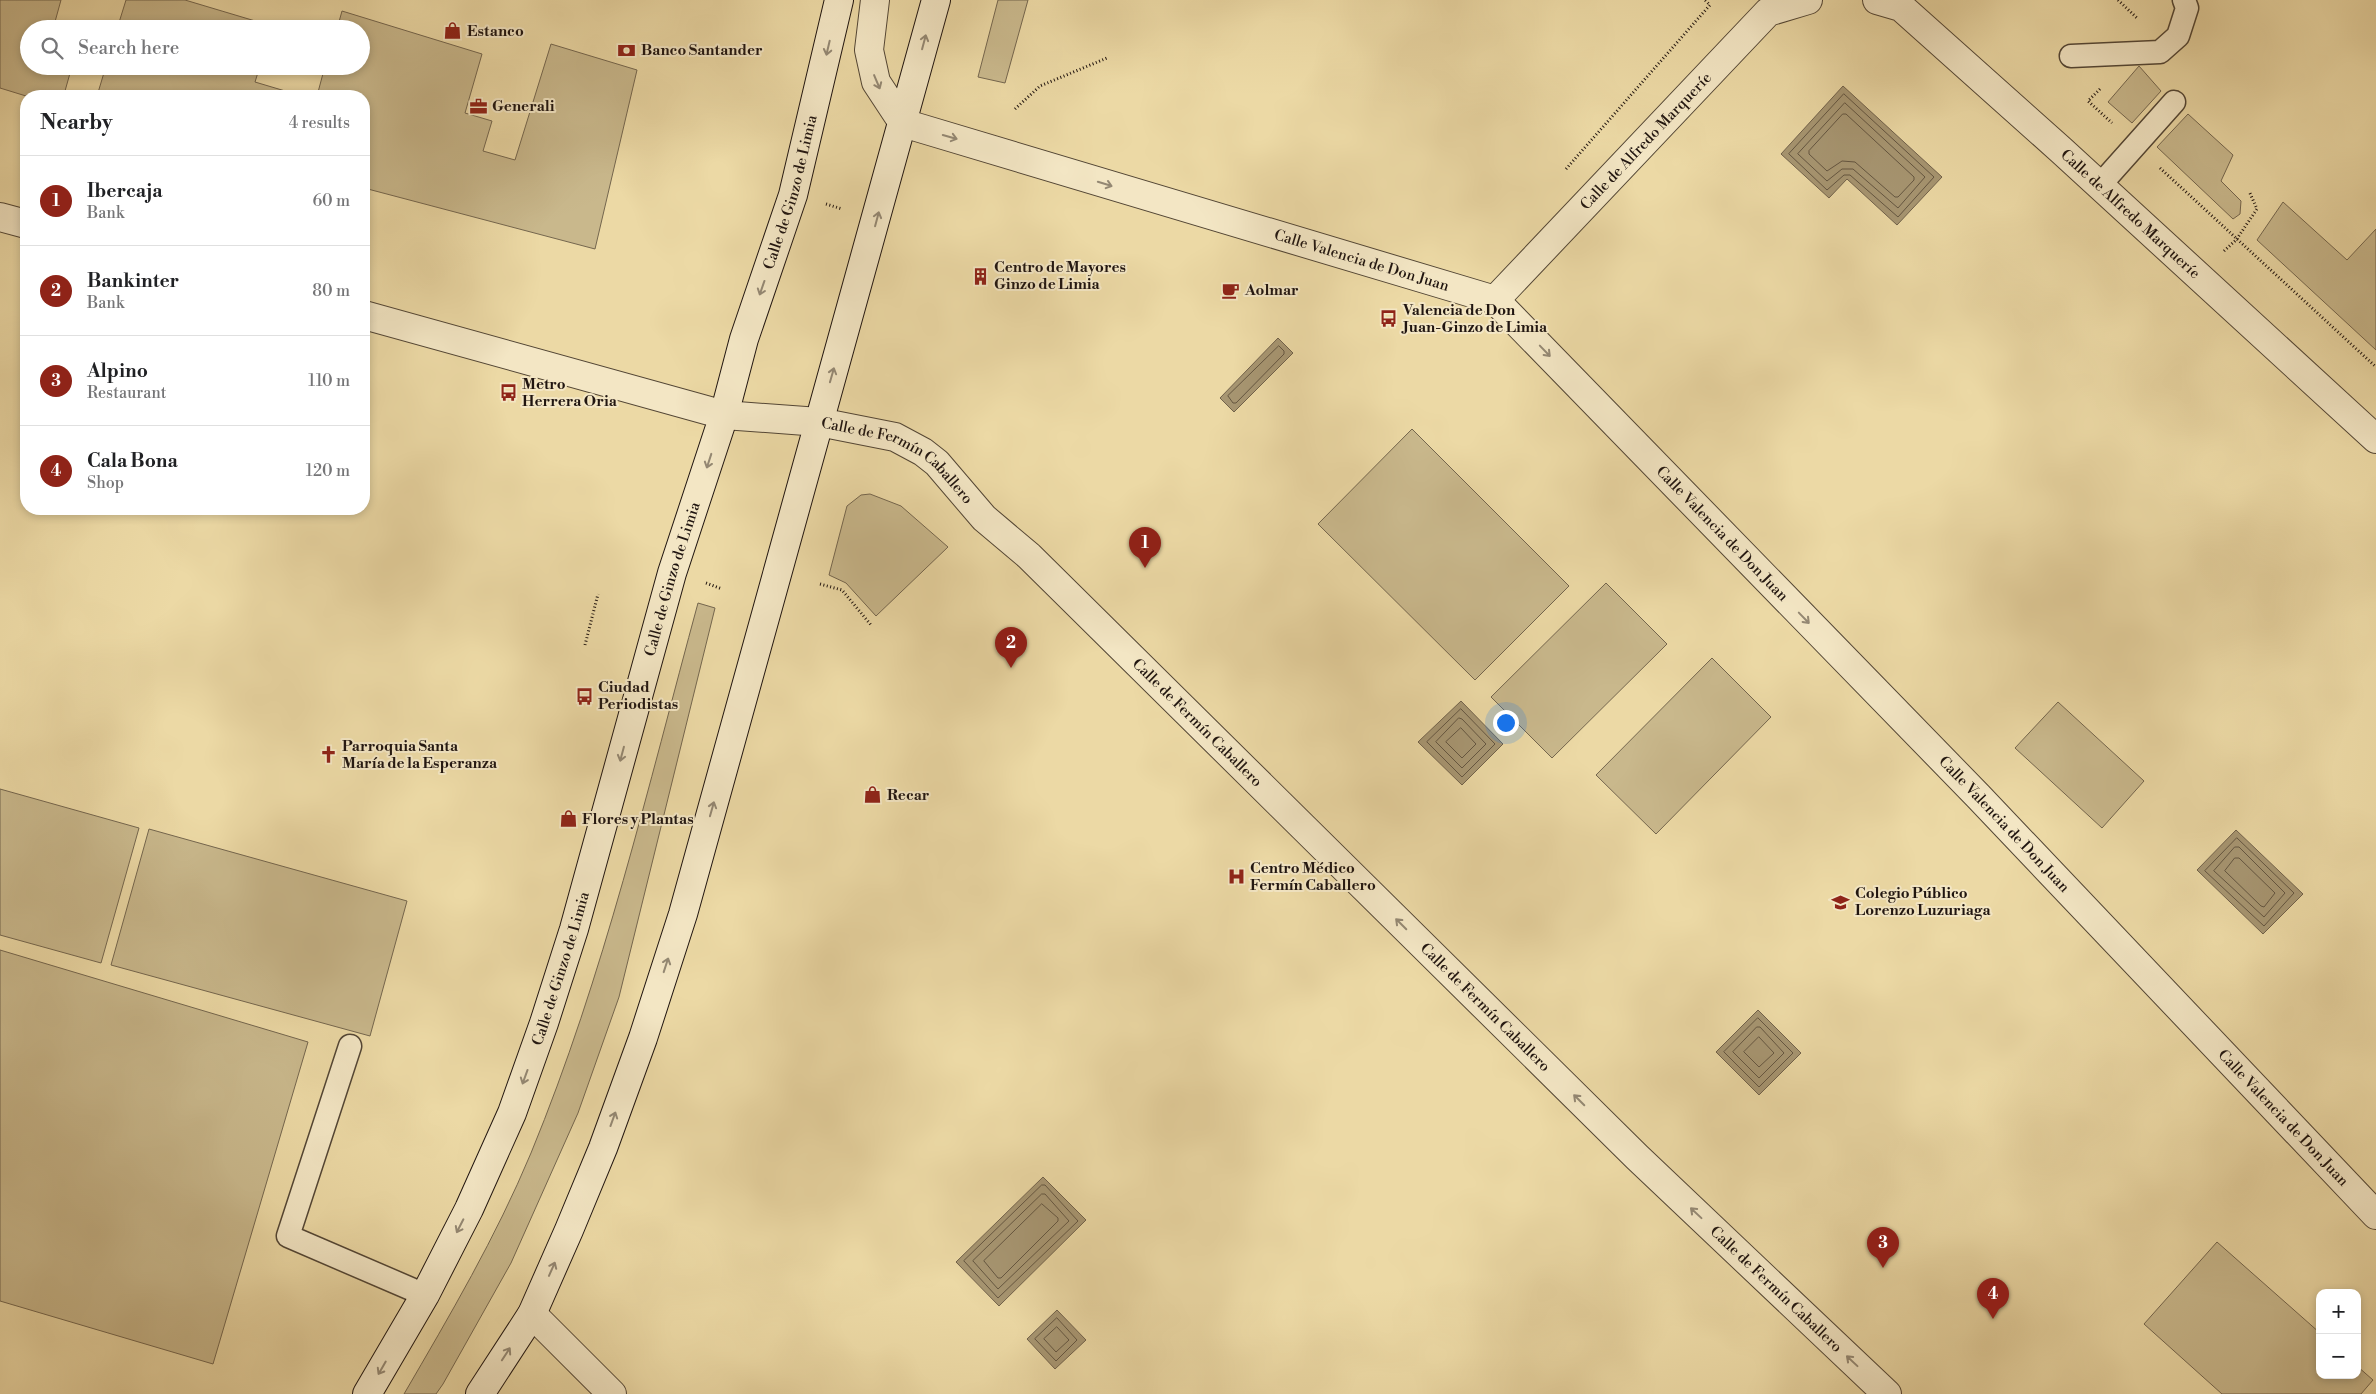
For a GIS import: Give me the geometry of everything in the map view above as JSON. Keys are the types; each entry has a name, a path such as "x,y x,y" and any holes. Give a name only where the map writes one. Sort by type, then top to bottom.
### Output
{"street":[{"name":"Calle de Ginzo de Limia","path":"367,1394 425,1295 468,1209 512,1113 544,1023 574,928 672,573 724,415 744,339 799,175 839,0"},
{"path":"875,0 869,50 876,82 903,123"},
{"path":"480,1394 532,1314 603,1148 648,1020 682,914 936,0"},
{"name":"Calle de Alfredo Marqueríe","path":"1495,300 1768,12 1808,0"},
{"name":"Calle de Alfredo Marqueríe","path":"1877,0 1901,7 2198,275 2376,439"},
{"name":"Calle Valencia de Don Juan","path":"903,123 1495,300 1978,796 2376,1215"},
{"path":"0,217 20,222"},
{"name":"Calle de Fermín Caballero","path":"370,317 724,415 819,422 895,436 923,452 937,463 984,518 1029,556 1637,1157 1887,1394"},
{"path":"532,1314 612,1394"}],"lane":[{"path":"2071,56 2160,52 2178,36 2188,8 2184,0"},
{"path":"2100,186 2174,102"},
{"path":"350,1046 288,1236 425,1295"}],"path":[{"path":"1562,172 1710,5 1705,0"},
{"path":"2118,0 2153,33 2088,101 2236,240 2376,367"},
{"path":"1015,109 1040,86 1107,58"},
{"path":"2198,275 2236,240 2257,209 2250,191"},
{"path":"821,203 845,210"},
{"path":"702,581 722,589"},
{"path":"820,584 842,590 871,625"},
{"path":"585,645 598,594"}],"shaded area":[{"path":"0,0 61,0 55,20 20,20 20,75 69,75 65,90 20,90 20,94 0,88"},
{"path":"126,0 185,0 252,20 120,20"},
{"path":"998,0 1028,0 1005,83 978,77"},
{"path":"342,11 482,54 465,113 492,121 483,151 515,160 551,44 637,70 595,249 370,190 370,90 319,90 323,75 370,75 370,20 340,20"},
{"path":"2139,66 2161,91 2132,123 2108,102"},
{"path":"103,75 257,75 255,82 282,90 99,90"},
{"path":"2188,114 2233,155 2221,181 2241,201 2240,214 2233,219 2157,147"},
{"path":"2283,202 2347,260 2376,229 2376,350 2257,240"},
{"path":"1412,429 1569,586 1475,680 1318,524"},
{"path":"870,494 901,506 948,547 876,616 846,583 829,575 847,506 861,495"},
{"path":"1606,583 1667,644 1552,758 1491,697"},
{"path":"698,603 715,608 619,997 578,1113 511,1263 443,1384 436,1394 404,1394 455,1305 503,1215 531,1153 557,1086 603,950"},
{"path":"1712,658 1771,717 1656,834 1596,775"},
{"path":"2058,702 2144,781 2102,828 2015,748"},
{"path":"0,789 139,828 101,963 0,935"},
{"path":"149,829 407,901 370,1036 111,965"},
{"path":"0,950 308,1042 213,1364 0,1301"},
{"path":"2217,1242 2316,1329 2316,1379 2361,1379 2361,1370 2373,1380 2361,1394 2222,1394 2144,1324"}],"water":[{"path":"1843,86 1942,177 1897,225 1847,179 1829,198 1781,154"},
{"path":"1278,338 1293,353 1234,412 1220,398"},
{"path":"1461,701 1503,744 1462,785 1418,742"},
{"path":"2236,830 2303,894 2263,934 2197,870"},
{"path":"1758,1010 1801,1053 1759,1095 1716,1052"},
{"path":"1043,1177 1086,1220 999,1306 956,1262"},
{"path":"1057,1310 1086,1340 1055,1369 1027,1339"}],"place":[{"name":"Estanco","path":"453,31"},
{"name":"Banco Santander","path":"627,50"},
{"name":"Generali","path":"478,106"},
{"name":"Centro de Mayores Ginzo de Limia","path":"980,276"},
{"name":"Aolmar","path":"1231,290"},
{"name":"Valencia de Don Juan-Ginzo de Limia","path":"1389,319"},
{"name":"Metro Herrera Oria","path":"508,393"},
{"name":"Ibercaja","path":"1145,568"},
{"name":"Bankinter","path":"1011,668"},
{"name":"Ciudad Periodistas","path":"584,696"},
{"name":"Parroquia Santa María de la Esperanza","path":"328,755"},
{"name":"Recar","path":"873,795"},
{"name":"Flores y Plantas","path":"568,819"},
{"name":"Centro Médico Fermín Caballero","path":"1236,877"},
{"name":"Colegio Público Lorenzo Luzuriaga","path":"1841,902"},
{"name":"Alpino","path":"1883,1268"},
{"name":"Cala Bona","path":"1993,1319"}]}
